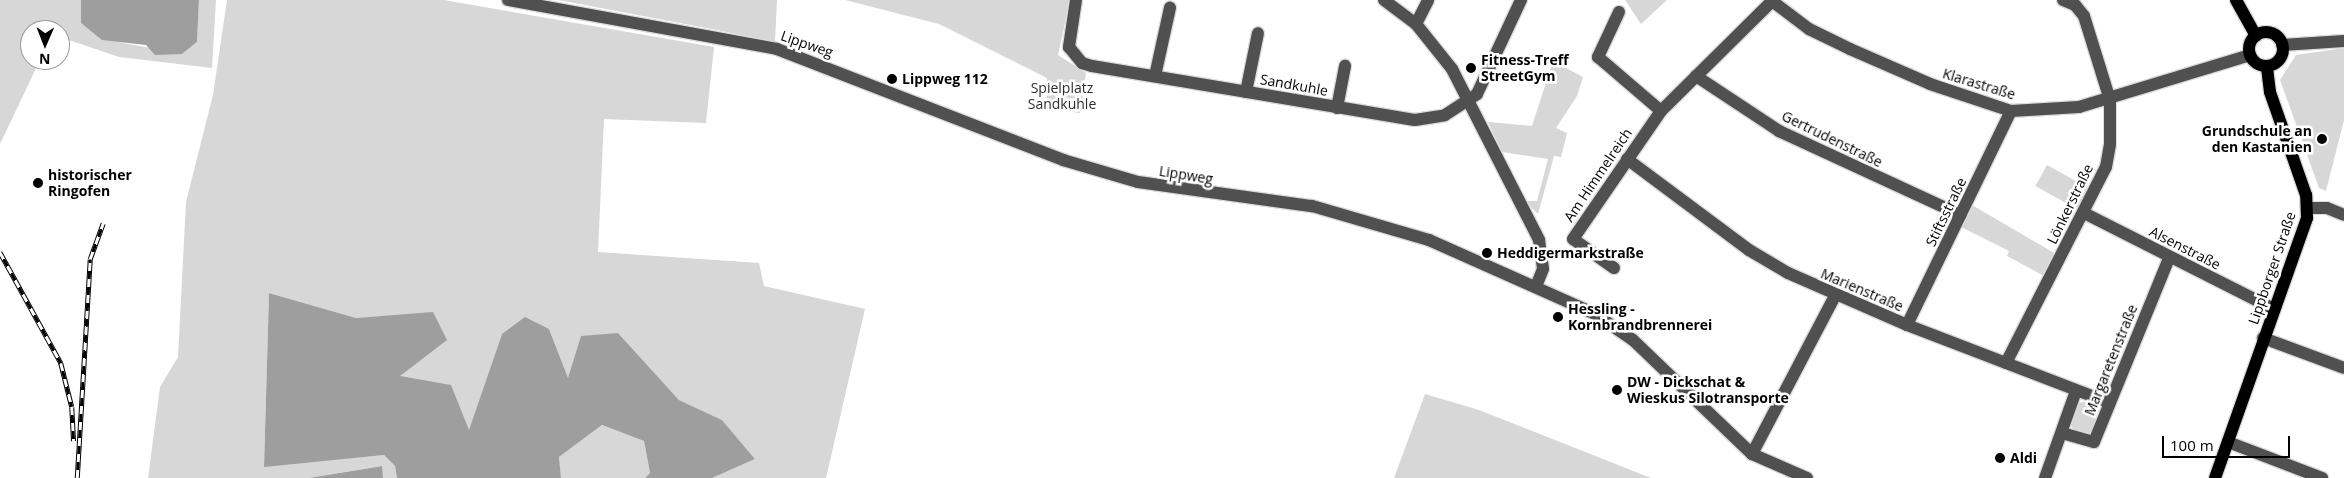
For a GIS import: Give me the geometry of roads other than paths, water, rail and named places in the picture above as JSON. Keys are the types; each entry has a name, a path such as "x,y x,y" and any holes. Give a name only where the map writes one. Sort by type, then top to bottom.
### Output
{"main road":[{"path":"2236,0 2256,36 2250,55 2267,66 2281,57 2282,45 2273,34 2256,36"},
{"name":"Lippborger Straße","path":"2214,478 2308,208 2270,92 2267,66"}],"street":[{"name":"Lippweg","path":"508,0 777,49 1063,160 1138,182 1344,213 1429,240 1536,286 1595,314 1633,340 1752,454 1807,478"},
{"name":"Sandkuhle","path":"1076,0 1068,37 1074,56 1092,66 1415,120 1445,115 1468,102"},
{"path":"1384,0 1416,24 1452,69 1539,240 1543,260 1536,286"},
{"path":"1416,24 1428,0"},
{"path":"1468,102 1477,94 1521,0"},
{"name":"Lönkerstraße","path":"2006,363 2106,167 2110,100 2084,16 2075,4 2063,0"},
{"name":"Klarastraße","path":"1772,1 1809,29 1850,49 1938,87 2011,111 2048,112 2110,100 2250,55"},
{"name":"Am Himmelreich","path":"1614,268 1573,239 1661,111 1772,1"},
{"path":"1156,76 1170,8"},
{"path":"1619,12 1598,56 1661,111"},
{"name":"Sandkuhle","path":"1246,92 1258,33"},
{"path":"2282,45 2344,41"},
{"name":"Sandkuhle","path":"1337,108 1345,66"},
{"name":"Gertrudenstraße","path":"1696,76 1779,131 1962,215"},
{"name":"Stiftsstraße","path":"1907,325 2011,111"},
{"name":"Marienstraße","path":"1627,158 1749,250 1835,296 2110,403"},
{"path":"2308,208 2326,208 2344,214"},
{"name":"Alsenstraße","path":"2084,213 2169,258 2274,309"},
{"name":"Margaretenstraße","path":"2062,433 2094,442 2169,258"},
{"path":"1752,454 1835,296"},
{"path":"2264,338 2344,368"},
{"name":"Margaretenstraße","path":"2045,478 2076,391"},
{"path":"2228,442 2322,478"}],"railway":[{"path":"77,478 90,259 103,223"},
{"path":"0,252 61,363 72,407 74,441"}],"place":[{"name":"Fitness-Treff StreetGym","path":"1471,68"},
{"name":"Lippweg 112","path":"892,79"},
{"name":"Grundschule an den Kastanien","path":"2322,139"},
{"name":"historischer Ringofen","path":"38,183"},
{"name":"Heddigermarkstraße","path":"1487,253"},
{"name":"Hessling - Kornbrandbrennerei","path":"1558,317"},
{"name":"DW - Dickschat & Wieskus Silotransporte","path":"1617,390"},
{"name":"Aldi","path":"2000,458"}],"park label":[{"name":"Spielplatz Sandkuhle","path":"1062,96"}]}
